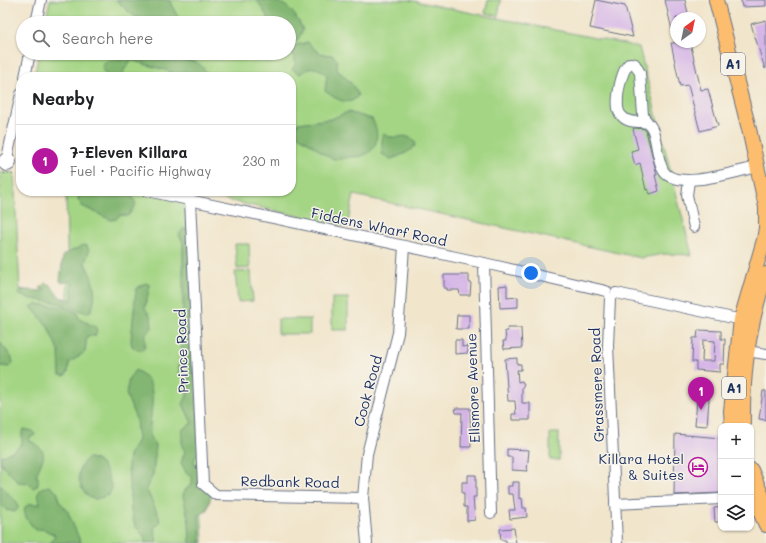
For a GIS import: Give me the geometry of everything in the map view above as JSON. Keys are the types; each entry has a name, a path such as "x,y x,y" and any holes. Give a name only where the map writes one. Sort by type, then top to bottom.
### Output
{"highway":[{"name":"A1","path":"716,0 749,129 762,169"},
{"name":"A1","path":"724,0 762,169 766,207 766,227 764,240 746,320 731,411 732,423"},
{"name":"A1","path":"743,423 747,351 746,320 766,274"},
{"path":"754,477 766,505"},
{"path":"754,500 766,525"}],"street":[{"path":"38,16 41,0"},
{"path":"26,72 29,60"},
{"path":"647,123 630,122 620,115 618,105 621,79 624,69 630,63 635,64 640,73 643,115 652,129 664,172 670,177 689,181 762,169"},
{"path":"8,162 16,120"},
{"path":"689,181 687,195 694,227"},
{"name":"Fiddens Wharf Road","path":"171,196 484,263 611,294 746,320"},
{"name":"Prince Road","path":"190,200 204,484 216,495"},
{"name":"Cook Road","path":"367,543 364,498 367,454 398,334 404,247"},
{"name":"Ellsmore Avenue","path":"484,263 491,513"},
{"name":"Grassmere Road","path":"611,294 608,346 617,543"},
{"path":"747,351 766,354"},
{"name":"Redbank Road","path":"216,495 364,498"},
{"path":"615,504 718,500"}],"path":[{"path":"0,173 16,175"}],"green space":[{"path":"50,0 409,0 639,47 692,255 664,254 641,258 354,195 347,227 209,196 296,196 296,72 35,72 38,60 296,60 296,16 47,16"},
{"path":"116,0 169,0 177,16 135,16"},
{"path":"257,0 280,3 290,10 295,16 267,16"},
{"path":"488,0 501,0 498,16 485,13"},
{"path":"296,18 303,30 296,42"},
{"path":"308,42 319,52 333,55 337,60 337,70 350,82 358,96 354,100 346,102 342,101 325,91 327,75 320,70 311,68 300,74 292,69 296,63 296,45"},
{"path":"108,60 131,60 123,72 104,72 102,69"},
{"path":"131,60 194,61 202,66 206,72 171,72"},
{"path":"348,112 372,119 377,134 377,139 373,149 362,156 334,159 323,154 296,133 296,126 298,123 331,119"},
{"path":"383,134 391,137 408,137 414,140 414,147 400,156 391,159 382,154"},
{"path":"14,172 20,289 68,299 66,196 186,196 203,543 0,543 0,173"},
{"path":"78,196 132,196 136,204 128,216 120,215 116,219 111,220 82,206 78,199"},
{"path":"183,229 188,229 200,448 194,460 195,466 203,469 211,496 207,511 199,515 201,543 190,543 189,522 183,496 184,491 192,484 192,475 187,474 181,463 185,451 182,446 182,430 192,423 183,404 187,396 187,376 180,375 179,369 183,353 178,335 183,318 183,242 179,235"},
{"path":"235,244 249,244 250,268 237,269"},
{"path":"84,245 87,246 89,251 85,263 94,288 93,306 90,312 84,312 59,303 24,297 18,294 19,291 25,290 45,291 40,288 45,283 51,285 59,296 64,299 72,300 72,283 70,281 62,283 60,281 63,255"},
{"path":"251,271 253,301 238,302 235,272"},
{"path":"145,283 150,285 145,308 151,317 152,328 145,335 145,346 142,350 137,350 132,346 131,341 136,289"},
{"path":"332,298 348,298 348,330 332,330"},
{"path":"36,304 64,307 77,312 79,319 96,327 97,330 95,336 87,336 85,352 69,363 68,372 65,376 60,375 59,352 47,325 31,307"},
{"path":"278,319 310,319 310,334 278,334"},
{"path":"0,342 12,358 13,363 9,367 0,366"},
{"path":"135,370 144,375 152,390 150,435 156,446 153,475 146,488 159,517 160,523 154,528 157,543 145,543 145,538 135,526 131,511 128,466 129,455 138,440 136,419 126,394 129,379"},
{"path":"24,429 33,431 35,435 29,438 29,440 43,451 43,458 36,476 38,477 38,485 33,488 28,483 18,482 0,462 0,457 21,445 22,432"},
{"path":"550,433 559,433 559,460 550,460"},
{"path":"88,458 98,461 102,465 109,478 112,488 109,495 96,499 90,498 82,489 79,473 84,462"},
{"path":"0,485 17,502 18,508 15,512 6,510 0,504"},
{"path":"49,486 58,493 59,501 67,510 81,543 52,543 51,542 55,535 43,529 36,530 28,520 24,510 25,507 30,504 40,504 38,493 41,488"}],"building":[{"path":"596,0 625,6 633,37 590,28"},
{"path":"665,0 685,0 688,12 670,12 670,22"},
{"path":"741,0 766,0 766,6 742,7"},
{"path":"766,20 766,68 765,69 751,24"},
{"path":"672,48 691,48 701,90 708,89 718,126 700,131 688,85 680,86"},
{"path":"633,129 645,129 646,131 657,175 655,175 659,191 650,194 648,189 646,190 640,163 635,165 631,151 638,149"},
{"path":"444,275 469,275 469,282 471,283 470,295 460,295 459,290 447,290 447,288 444,288"},
{"path":"507,285 507,298 518,297 518,307 500,308 499,286"},
{"path":"457,315 469,315 469,329 456,329"},
{"path":"507,328 521,328 522,348 504,349 503,341 506,341 505,331 508,331"},
{"path":"698,330 721,331 721,339 725,339 724,364 720,364 720,372 696,370 696,362 692,362 693,338 697,338","holes":["703,340 715,341 714,361 702,361"]},
{"path":"455,340 462,340 462,347 468,346 468,353 455,354"},
{"path":"517,358 517,364 521,364 521,370 517,370 518,382 522,381 524,385 522,387 522,403 530,403 530,420 512,420 512,414 516,414 515,401 508,401 505,359"},
{"path":"698,386 710,387 707,426 695,425"},
{"path":"763,391 766,391 766,420 759,419"},
{"path":"455,408 470,408 471,447 461,447 462,413 456,413"},
{"name":"Killara Hotel & Suites","path":"675,434 718,438 718,493 674,495"},
{"path":"507,449 529,450 527,471 512,470 512,457 507,457"},
{"path":"468,475 476,475 476,497 473,497 475,520 467,521 467,507 464,507 462,482 468,482"},
{"path":"512,482 519,482 519,499 522,498 523,508 526,508 527,517 510,519 509,510 515,510 513,494 508,494 508,486 512,486"},
{"path":"718,507 718,522 715,522 714,508"},
{"path":"514,528 516,543 506,543 506,540 501,540 500,529"}],"place":[{"name":"7-Eleven Killara","path":"701,410"},
{"name":"Killara Hotel & Suites","path":"698,467"}]}
